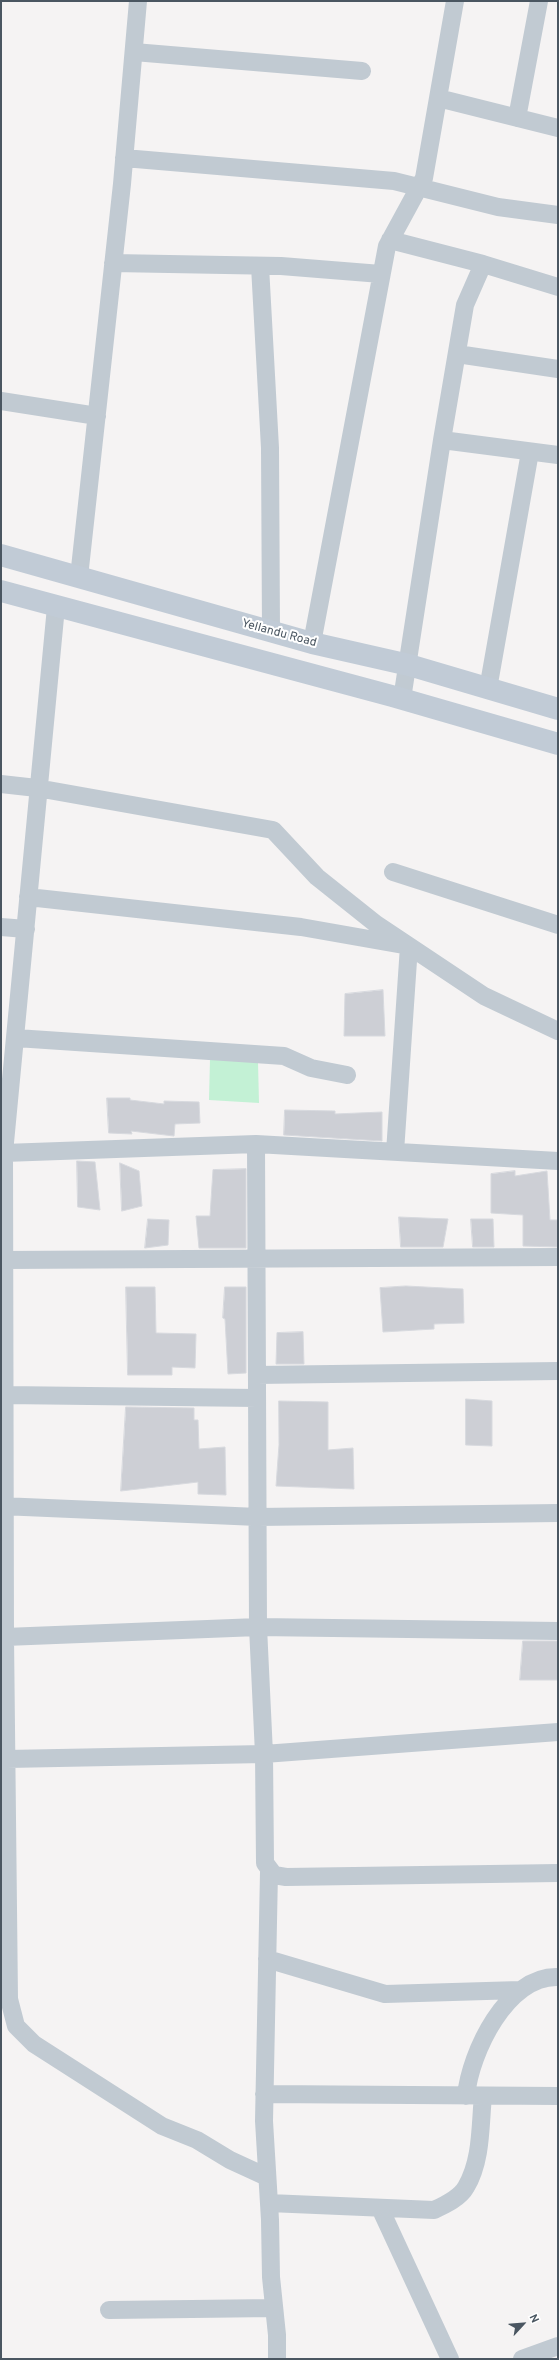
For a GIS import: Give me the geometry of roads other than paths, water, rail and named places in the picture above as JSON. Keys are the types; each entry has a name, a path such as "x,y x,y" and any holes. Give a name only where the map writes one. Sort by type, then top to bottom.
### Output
{"main road":[{"name":"Yellandu Road","path":"1,555 271,632 408,665 558,709"},
{"path":"1,591 402,699 558,744"}],"street":[{"path":"79,577 124,158 138,1"},
{"path":"312,643 381,274 390,240 424,178 455,1"},
{"path":"517,118 539,1"},
{"path":"134,52 362,71"},
{"path":"438,98 558,128"},
{"path":"124,158 321,173 394,181 498,207 558,215"},
{"path":"390,240 483,264 558,287"},
{"path":"113,263 260,266 381,274"},
{"path":"402,699 442,440 465,305 483,264"},
{"path":"260,266 270,448 271,632"},
{"path":"456,354 558,370"},
{"path":"1,401 97,416"},
{"path":"442,440 558,455"},
{"path":"488,689 530,452"},
{"path":"56,607 37,788 26,929 11,1035 3,1147 3,1506 9,1999 16,2026 34,2044 162,2126 197,2140 230,2160 268,2177"},
{"path":"1,784 37,788 273,830 317,877 376,924 484,996 558,1031"},
{"path":"393,872 558,925"},
{"path":"28,897 300,927 409,946"},
{"path":"1,927 26,929"},
{"path":"395,1152 409,946"},
{"path":"11,1035 284,1056 311,1068 347,1075"},
{"path":"3,1147 256,1144 558,1161"},
{"path":"256,1144 258,1627 264,1754 265,1863 269,1872 264,2121 268,2177 271,2277 277,2359"},
{"path":"4,1260 256,1257 558,1257"},
{"path":"257,1375 558,1371"},
{"path":"3,1389 257,1398"},
{"path":"3,1506 258,1517 558,1513"},
{"path":"5,1638 258,1627 558,1631"},
{"path":"7,1759 264,1754 558,1732"},
{"path":"269,1872 286,1878 558,1874"},
{"path":"267,1959 385,1994 520,1990"},
{"path":"269,2204 434,2210 450,2202 466,2188 478,2157 472,2067 482,2039 504,2006 520,1990 536,1980 558,1976"},
{"path":"264,2094 558,2096"},
{"path":"380,2208 450,2359"},
{"path":"109,2310 274,2308"},
{"path":"522,2359 558,2346"}]}
